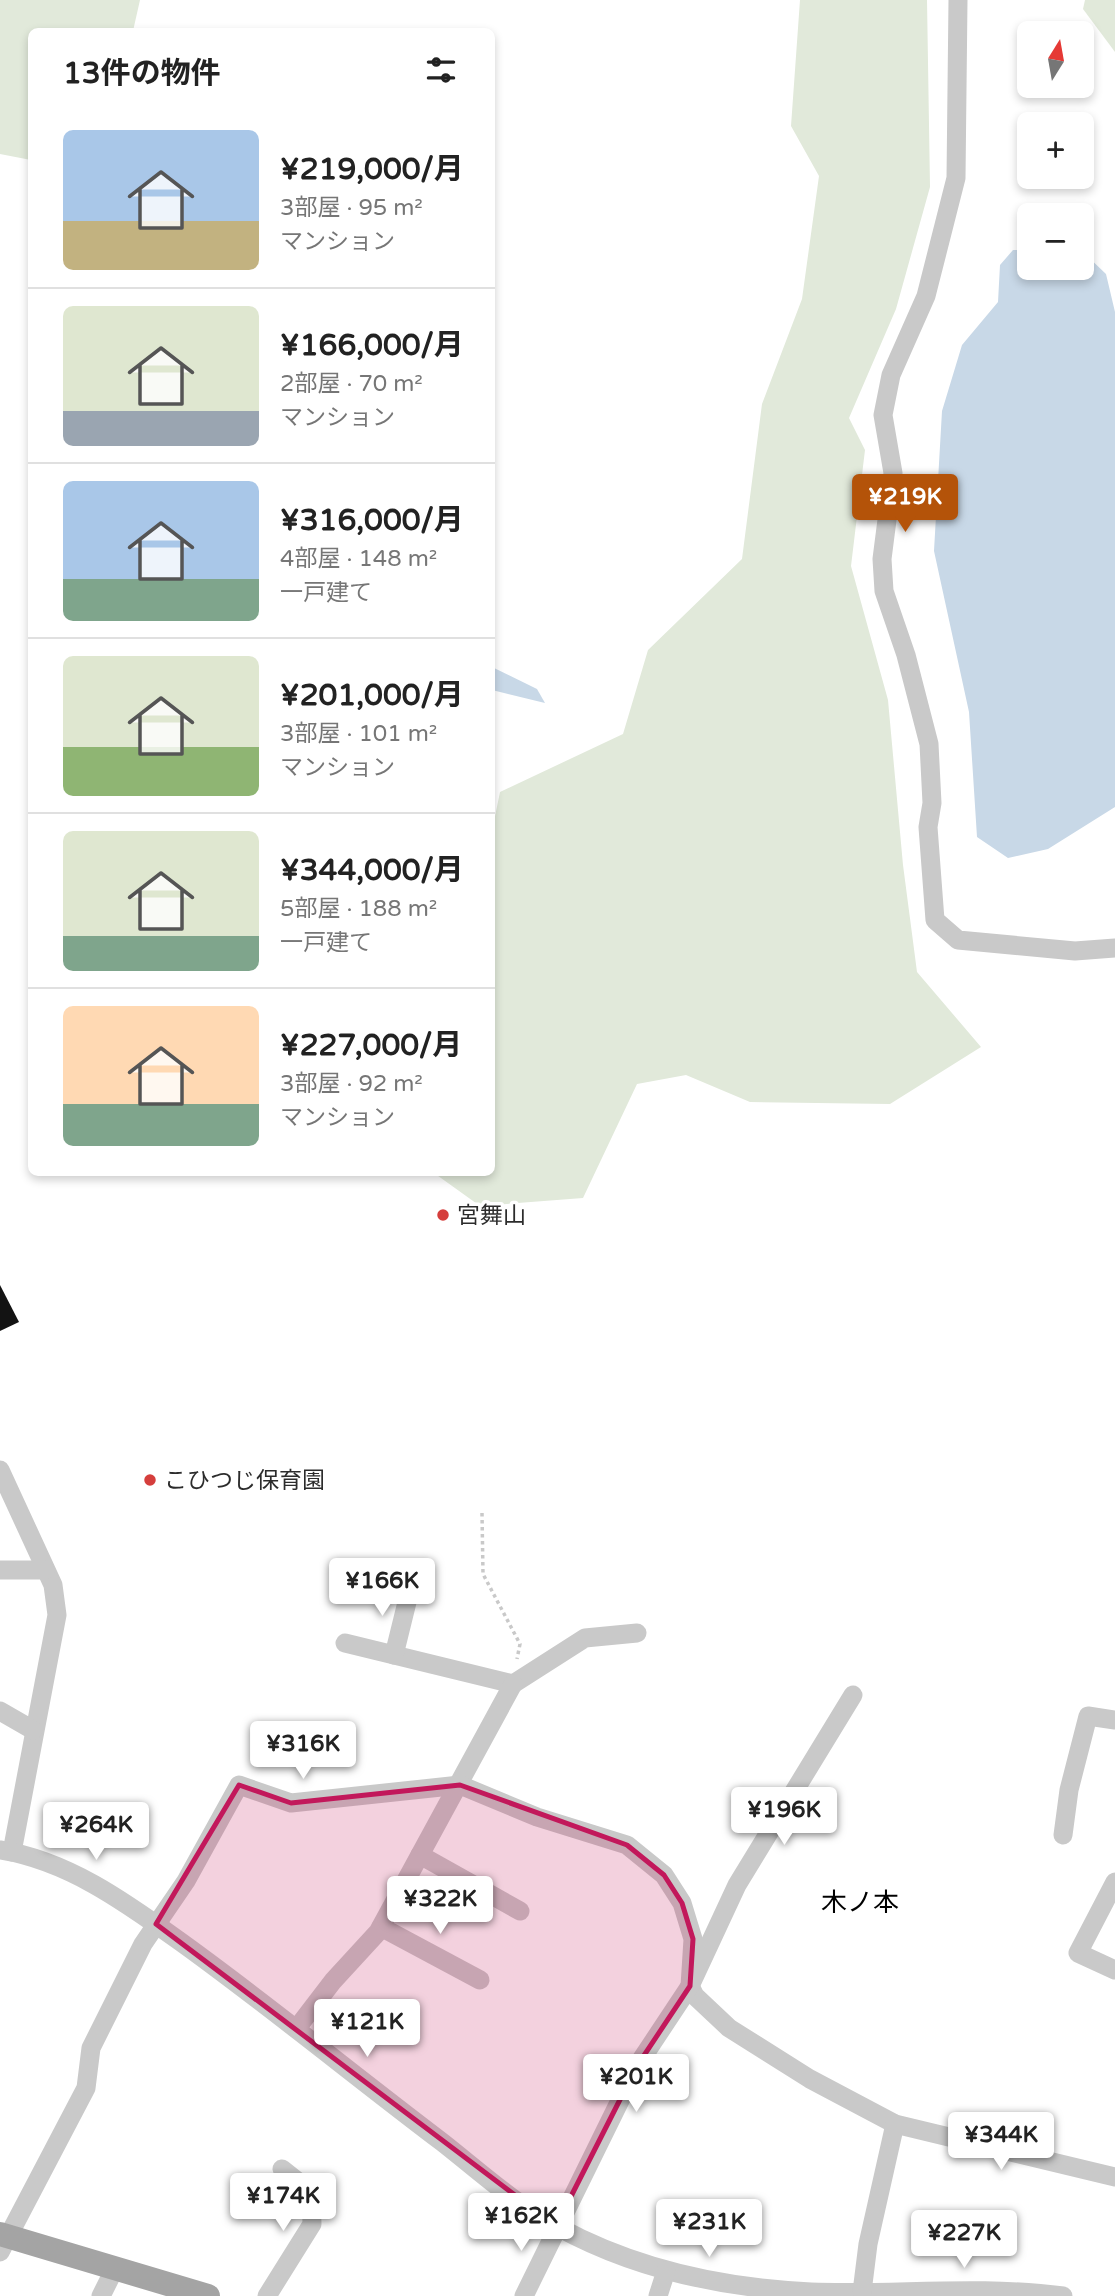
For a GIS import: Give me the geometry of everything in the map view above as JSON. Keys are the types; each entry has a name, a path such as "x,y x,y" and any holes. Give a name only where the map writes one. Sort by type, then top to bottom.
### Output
{"main road":[{"path":"3,2241 115,2268 208,2296"}],"street":[{"path":"958,0 956,178 926,296 891,375 883,415 893,473 882,559 884,591 914,679 929,744 932,803 928,827 935,920 958,940 1074,951 1115,948"},
{"path":"0,1470 53,1585 57,1615 6,1851 79,1876 156,1924 297,2028 485,2176 556,2226 602,2248 666,2271 746,2286 925,2293 1008,2289 1063,2296"},
{"path":"0,1570 46,1570"},
{"path":"394,1655 410,1590"},
{"path":"297,2028 381,1927 513,1684 585,1638 637,1633"},
{"path":"345,1643 513,1684"},
{"path":"524,2296 556,2226 637,2066 690,1986 737,1885 853,1695"},
{"path":"0,1711 33,1730"},
{"path":"1063,1835 1069,1790 1088,1716 1115,1720"},
{"path":"3,2241 86,2088 91,2048 156,1924 186,1881 239,1785 291,1802 460,1785 537,1817 627,1845 664,1875 681,1903 693,1939 690,1986 695,1996 729,2028 810,2079 895,2124 1115,2177"},
{"path":"421,1855 520,1911"},
{"path":"1115,1882 1078,1953 1115,1970"},
{"path":"381,1927 480,1980"},
{"path":"862,2292 868,2244 895,2124"},
{"path":"267,2296 312,2224 311,2192 282,2169"},
{"path":"101,2296 115,2268"},
{"path":"658,2296 666,2271"}],"path":[{"path":"482,1513 483,1574 520,1644 513,1684"}],"highlighted area":[{"path":"239,1785 291,1803 460,1785 627,1845 664,1875 682,1903 693,1939 690,1986 637,2066 556,2226 156,1924"}],"green space":[{"path":"0,0 140,0 134,28 28,28 28,159 0,154"},
{"path":"800,0 927,0 930,187 896,309 849,418 865,450 851,566 888,700 903,865 917,972 981,1047 890,1104 750,1102 686,1075 637,1084 583,1198 480,1206 438,1176 495,1176 495,816 500,792 623,734 648,650 742,559 762,404 802,299 819,176 791,126"},
{"path":"1085,0 1115,0 1115,52 1094,21 1083,9"}],"water":[{"path":"1013,250 1017,250 1017,280 1094,280 1094,262 1106,274 1115,312 1115,807 1048,849 1008,858 977,837 969,712 934,551 942,411 962,345 998,302 1000,265"},
{"path":"495,668 537,689 545,703 495,691"}],"building":[{"path":"0,1285 19,1322 0,1331"}],"place":[{"name":"宮舞山","path":"443,1215"},
{"name":"こひつじ保育園","path":"150,1480"}],"district":[{"name":"木ノ本","path":"860,1902"}]}
